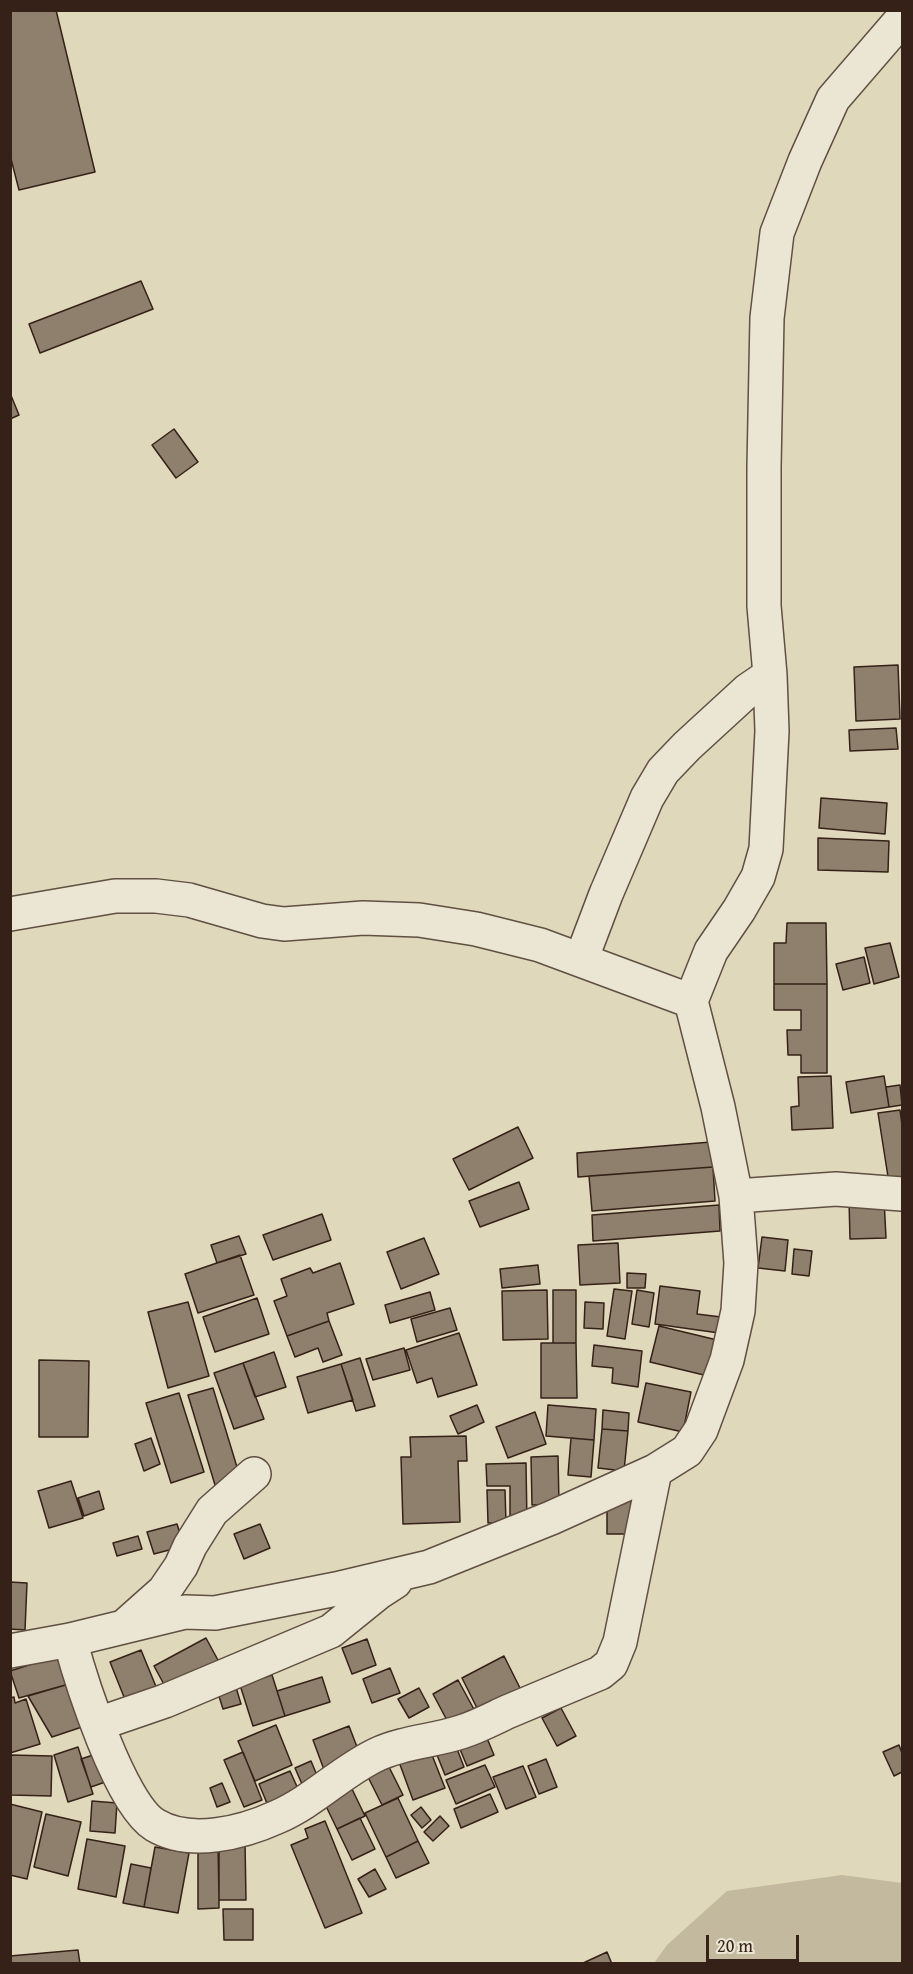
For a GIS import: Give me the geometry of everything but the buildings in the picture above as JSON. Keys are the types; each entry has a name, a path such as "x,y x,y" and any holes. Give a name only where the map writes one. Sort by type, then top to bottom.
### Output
{"street":[{"path":"10,1651 70,1640 185,1612 215,1613 336,1590 409,1573 550,1518 655,1471 687,1450 701,1430 727,1360 738,1311 741,1263 736,1196 718,1107 691,1001 711,951 758,877 766,849 772,731 764,606 764,467 767,318 777,233 805,161 833,99 903,19"},
{"path":"581,960 647,798 663,771 748,690 770,675"},
{"path":"10,914 115,896 156,896 189,900 262,921 284,924 363,918 430,922 476,929 540,945 691,1001"},
{"path":"736,1196 836,1189 903,1194"},
{"path":"70,1640 81,1683 121,1779 152,1824 169,1832 189,1835 230,1833 286,1812 376,1755 399,1746 461,1732 600,1673 611,1664 620,1642 655,1471"},
{"path":"124,1626 164,1591 212,1511 254,1474"},
{"path":"98,1724 165,1701 332,1631 378,1593 409,1573"}],"shaded area":[{"path":"842,1875 902,1883 902,1963 654,1963 667,1945 727,1891"}]}
